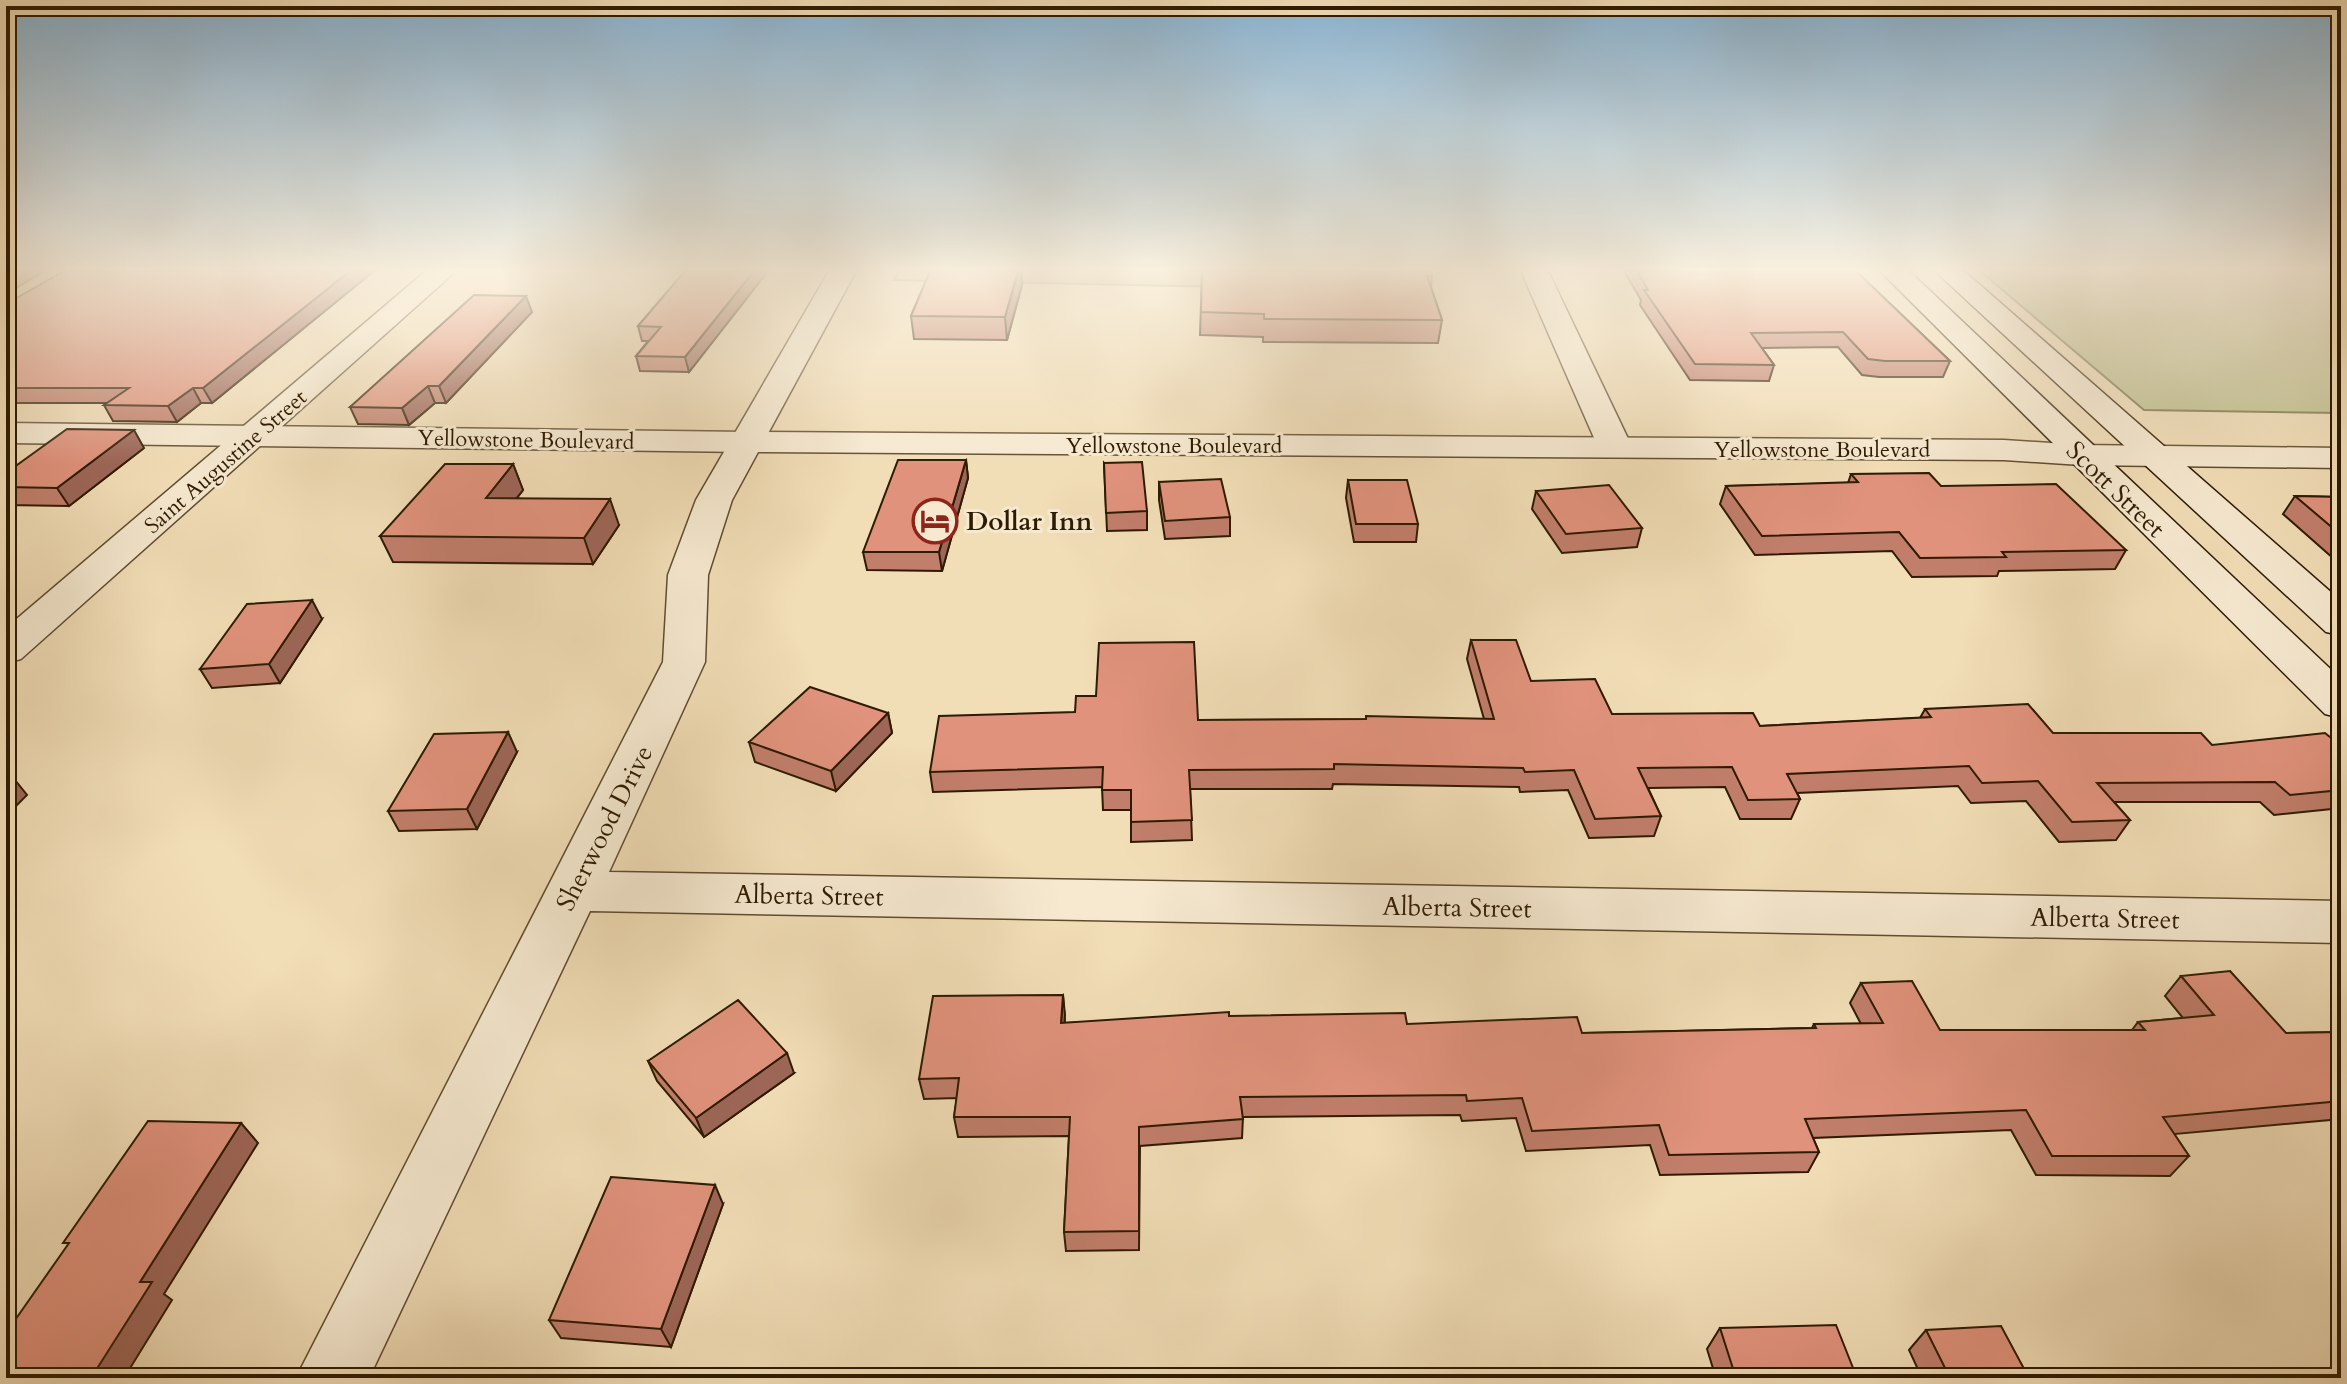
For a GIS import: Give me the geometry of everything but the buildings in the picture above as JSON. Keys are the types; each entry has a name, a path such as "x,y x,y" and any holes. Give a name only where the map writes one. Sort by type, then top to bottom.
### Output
{"street":[{"name":"Saint Augustine Street","path":"6,650 369,336"},
{"name":"Sherwood Drive","path":"332,1378 654,728 684,662 688,575 698,540 714,500 807,336"},
{"path":"1564,336 1615,447"},
{"name":"Scott Street","path":"1959,336 2341,704"},
{"name":"Scott Street","path":"2019,336 2341,623"},
{"name":"Yellowstone Boulevard","path":"6,433 748,442 2004,450 2081,455 2341,458"},
{"name":"Alberta Street","path":"573,891 2341,922"}],"green space":[{"path":"2056,336 2341,336 2341,413 2144,410"}],"place":[{"name":"Dollar Inn","path":"935,521"}]}
